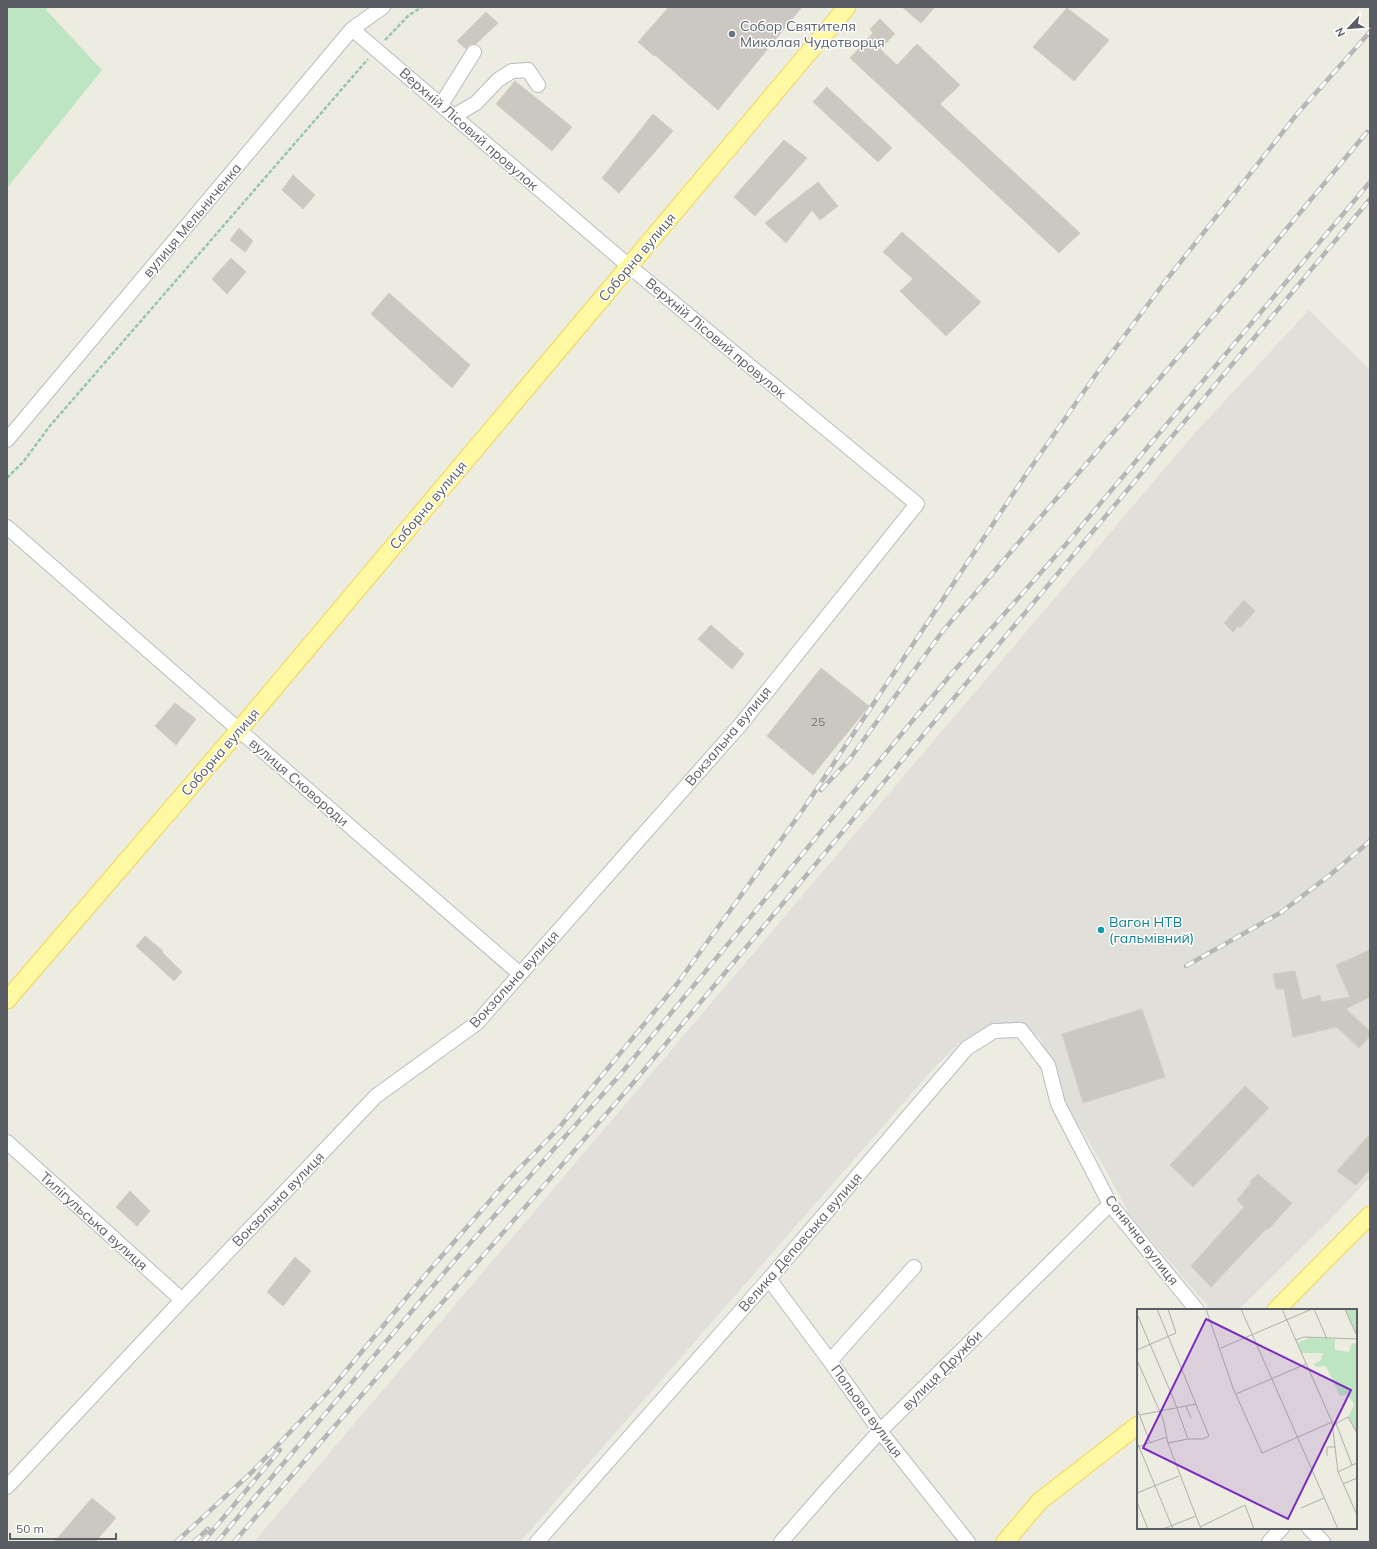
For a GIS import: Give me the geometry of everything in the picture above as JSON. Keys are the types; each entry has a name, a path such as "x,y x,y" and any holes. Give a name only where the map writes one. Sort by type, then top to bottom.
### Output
{"main road":[{"name":"Соборна вулиця","path":"7,1000 239,730 847,7"},
{"path":"1277,1309 1370,1215"},
{"path":"1005,1542 1040,1501 1137,1426"}],"street":[{"name":"вулиця Мельниченка","path":"7,440 352,29 381,7"},
{"name":"Верхній Лісовий провулок","path":"352,29 629,266 917,504"},
{"path":"441,105 474,52"},
{"path":"454,116 476,103 498,80 512,71 528,70 538,86"},
{"name":"Вокзальна вулиця","path":"7,1487 376,1096 477,1023 741,724 917,504"},
{"name":"вулиця Сковороди","path":"7,527 520,974"},
{"name":"Велика Деповська вулиця","path":"537,1542 769,1279 966,1048 994,1031 1021,1030 1048,1066 1058,1104"},
{"name":"Сонячна вулиця","path":"1058,1104 1110,1204 1196,1309"},
{"name":"Тилігульська вулиця","path":"7,1142 182,1300"},
{"name":"вулиця Дружби","path":"781,1542 880,1431 1110,1204"},
{"path":"830,1361 914,1267"},
{"name":"Польова вулиця","path":"769,1279 880,1431 968,1542"},
{"path":"1269,1542 1281,1529"},
{"path":"1310,1529 1323,1542"}],"path":[{"path":"7,478 24,461 49,427 376,49 409,15 422,7"}],"shaded area":[{"path":"1309,310 1370,370 1370,1177 1330,1220 1239,1309 1210,1309 1129,1214 1106,1170 1068,1108 1040,1038 1026,1026 1000,1026 958,1044 932,1070 520,1542 254,1542 1194,434"}],"green space":[{"path":"7,7 48,7 46,10 102,70 7,188"}],"building":[{"name":"Собор Святителя Миколая Чудотворця","path":"669,7 802,7 718,110 638,42"},
{"path":"902,7 935,7 921,23"},
{"path":"1067,8 1109,40 1074,81 1033,47"},
{"path":"486,12 498,23 476,44 470,44 466,49 457,41"},
{"path":"880,19 895,34 880,49 897,65 917,44 960,85 940,104 1080,233 1059,253 850,58 873,33 870,29"},
{"path":"515,81 572,127 552,151 496,104"},
{"path":"827,87 892,148 878,162 813,102"},
{"path":"653,114 673,131 619,193 602,178"},
{"path":"784,140 807,158 755,216 734,197"},
{"path":"293,175 315,195 303,209 282,190"},
{"path":"818,182 838,206 820,220 812,210 786,243 765,223"},
{"path":"239,228 253,241 245,252 230,240"},
{"path":"902,232 981,302 946,336 900,291 913,279 883,252"},
{"path":"231,258 246,272 227,294 212,279"},
{"path":"389,293 470,365 452,388 371,314"},
{"path":"1244,600 1255,611 1240,628 1238,626 1233,632 1224,623"},
{"path":"711,625 744,654 732,669 698,639"},
{"path":"821,668 869,706 813,775 767,736"},
{"path":"175,703 196,719 176,745 155,726"},
{"path":"145,936 163,951 162,952 182,972 174,981 136,946"},
{"path":"1370,950 1370,997 1346,1009 1370,1031 1370,1036 1359,1048 1337,1027 1293,1037 1284,989 1276,989 1273,974 1295,971 1302,1000 1320,995 1321,1002 1350,997 1336,965"},
{"path":"1142,1009 1165,1077 1083,1103 1062,1034"},
{"path":"1245,1086 1269,1108 1193,1187 1170,1165"},
{"path":"1370,1134 1370,1169 1356,1185 1337,1171"},
{"path":"1258,1174 1292,1203 1268,1230 1267,1228 1211,1287 1191,1266 1244,1207 1237,1200 1251,1183 1250,1181"},
{"path":"130,1191 150,1211 137,1226 116,1207"},
{"path":"295,1257 311,1271 283,1306 267,1292"},
{"path":"92,1498 116,1518 95,1542 54,1542"}],"railway":[{"path":"176,1542 253,1471 330,1390 427,1273 508,1180 558,1129 677,984 802,811 1027,473 1099,370 1164,283 1297,114 1370,32"},
{"path":"821,790 849,760 942,632 1245,279 1367,132"},
{"path":"217,1542 455,1260 619,1076 952,673 1068,542 1370,182"},
{"path":"234,1542 634,1082 1370,199"},
{"path":"1186,966 1280,913 1330,875 1370,841"},
{"path":"203,1542 280,1450"},
{"path":"194,1542 208,1529"}],"place":[{"name":"Собор Святителя Миколая Чудотворця","path":"732,34"},
{"name":"Вагон НТВ (гальмівний)","path":"1101,930"}]}
